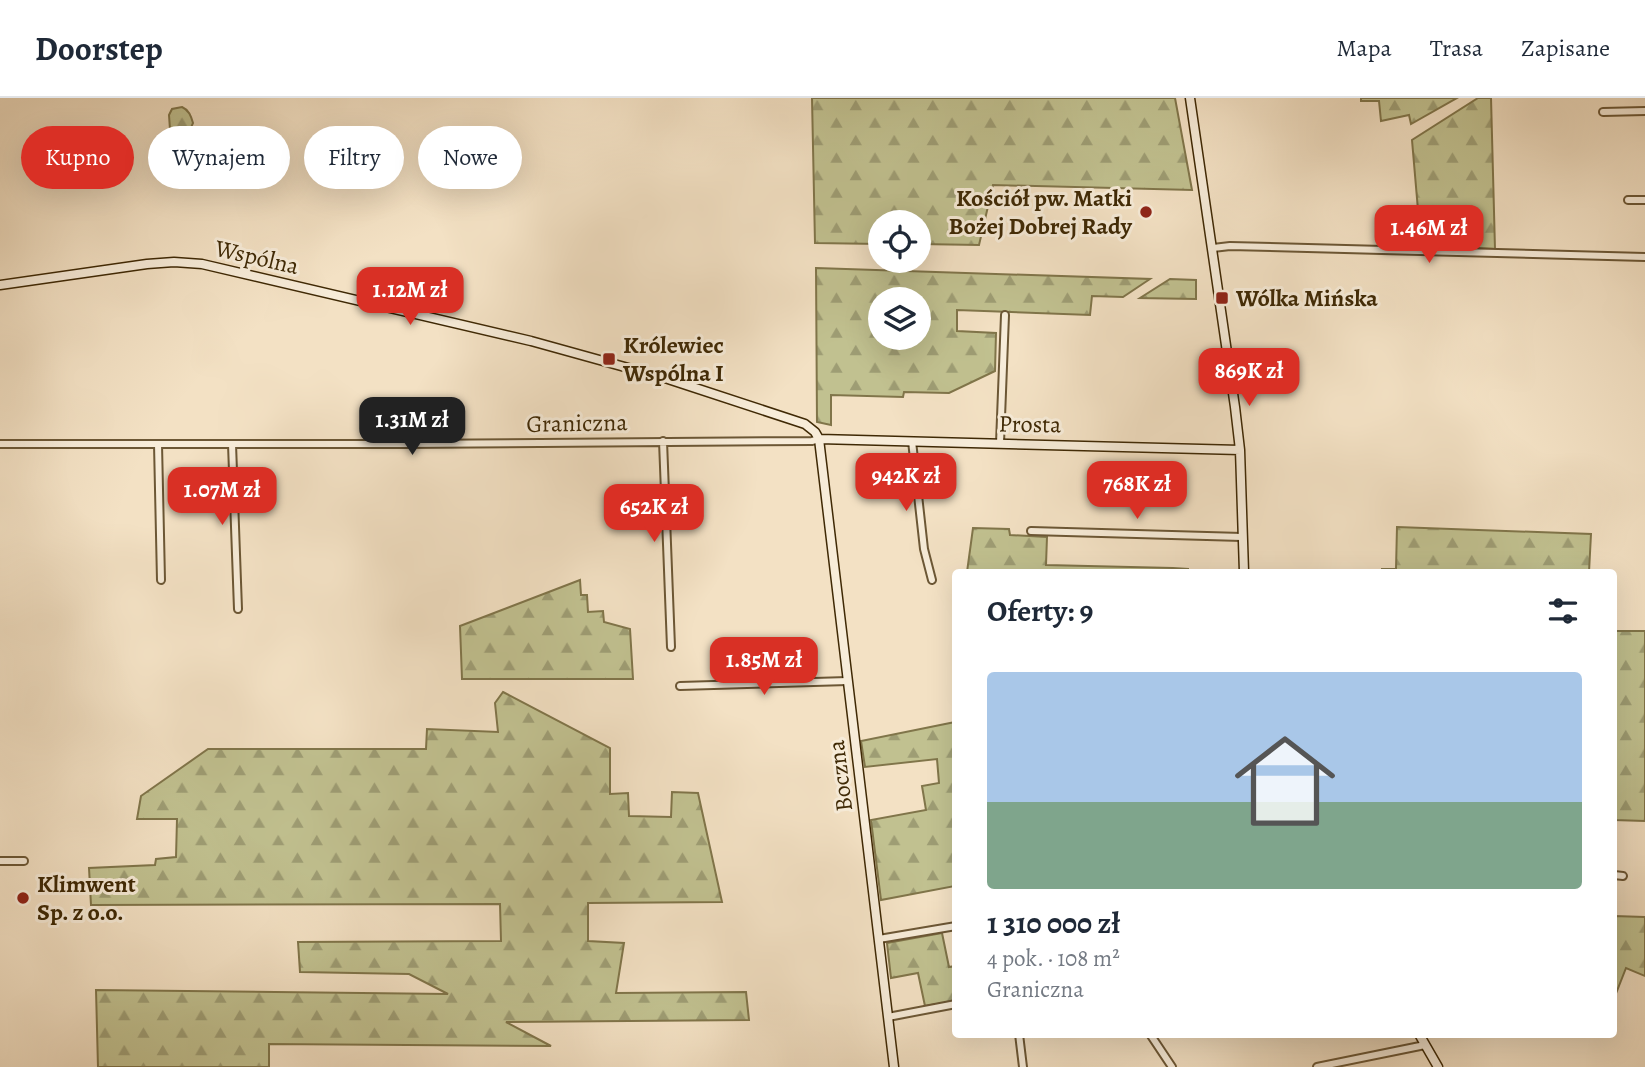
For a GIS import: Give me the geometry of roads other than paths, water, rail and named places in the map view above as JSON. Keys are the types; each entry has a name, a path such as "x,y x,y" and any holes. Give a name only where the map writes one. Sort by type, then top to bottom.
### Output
{"street":[{"path":"1190,98 1240,450 1244,569"},
{"path":"1603,112 1645,111"},
{"path":"1628,200 1645,200"},
{"path":"1213,248 1230,246 1645,257"},
{"name":"Wspólna","path":"0,285 147,264 202,264 531,341 643,372 804,424 815,432 819,439"},
{"path":"1000,443 1006,314"},
{"name":"Prosta","path":"819,439 1240,450"},
{"name":"Graniczna","path":"0,444 819,439"},
{"name":"Boczna","path":"819,439 894,1067"},
{"path":"663,441 671,647"},
{"path":"912,441 924,549 932,580"},
{"path":"158,444 161,580"},
{"path":"232,444 238,609"},
{"path":"1031,531 1242,537"},
{"path":"680,686 848,681"},
{"path":"0,862 24,861"},
{"path":"1617,875 1623,876"},
{"path":"879,939 952,927"},
{"path":"888,1017 952,1005"},
{"path":"1019,1038 1023,1067"},
{"path":"1153,1038 1172,1067"},
{"path":"1421,1038 1438,1067"},
{"path":"1317,1067 1425,1045"}],"place":[{"name":"Kościół pw. Matki Bożej Dobrej Rady","path":"1146,212"},
{"name":"Wólka Mińska","path":"1222,298"},
{"name":"Królewiec Wspólna I","path":"609,359"},
{"name":"Klimwent Sp. z o.o.","path":"23,898"}]}
